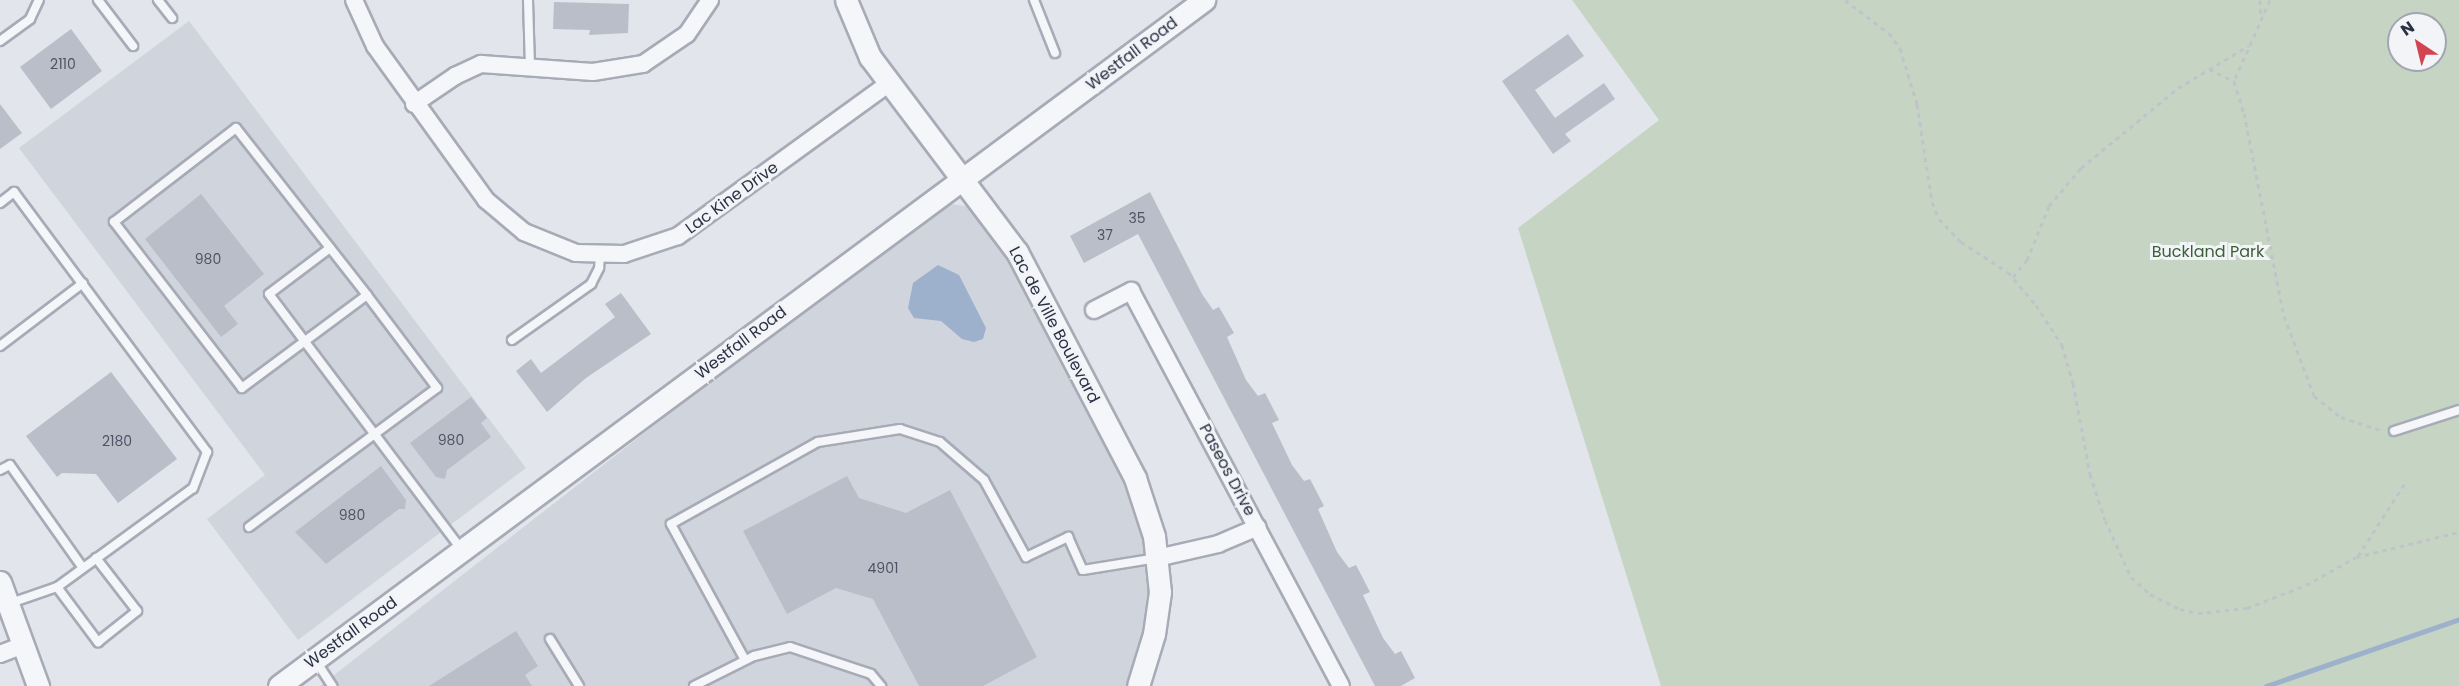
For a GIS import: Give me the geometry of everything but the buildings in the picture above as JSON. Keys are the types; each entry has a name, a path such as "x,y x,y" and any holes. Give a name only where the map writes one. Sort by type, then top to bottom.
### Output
{"street":[{"name":"Lac Kine Drive","path":"354,0 375,46 414,104 501,216 541,241 576,253 600,255 642,250 687,231 889,83"},
{"path":"414,104 455,76 481,64 593,72 643,64 687,34 710,0"},
{"name":"Lac de Ville Boulevard","path":"846,0 866,49 889,83 1017,252 1135,478 1147,507 1157,558 1158,614 1138,686"},
{"name":"Westfall Road","path":"279,686 1204,0"},
{"name":"Paseos Drive","path":"1095,310 1131,291 1341,686"},
{"path":"1157,558 1218,544 1258,527"},
{"path":"0,582 38,686"},
{"path":"0,654 23,645"}],"lane":[{"path":"0,41 30,19 39,0"},
{"path":"98,0 133,46"},
{"path":"158,0 172,18"},
{"path":"528,0 530,67"},
{"path":"1034,0 1055,53"},
{"path":"249,527 437,387 367,295 236,128 114,222 242,388 367,295"},
{"path":"0,203 14,192 207,452 193,488 57,587 8,604"},
{"path":"330,248 269,294 463,551"},
{"path":"512,340 591,284 599,268 600,255"},
{"path":"0,346 83,283"},
{"path":"2393,432 2459,410"},
{"path":"745,660 671,524 818,442 900,429 940,442 984,480 1026,557 1068,537 1083,570 1157,558"},
{"path":"0,470 10,465 83,568"},
{"path":"57,587 98,642 137,611 96,558"},
{"path":"550,639 579,686"},
{"path":"694,686 745,660 790,647 871,674 881,686"},
{"path":"315,659 332,686"}],"path":[{"path":"1845,0 1896,41 1917,104 1934,211 1978,254 2001,267 2012,277 2062,345 2073,383 2090,474 2105,520 2131,576 2150,594 2180,609 2224,613 2275,600 2356,557 2459,532"},
{"path":"2260,0 2261,19"},
{"path":"2270,0 2234,81 2248,135 2272,268 2307,382 2314,396 2334,412 2393,432"},
{"path":"2012,277 2027,260 2049,206 2062,187 2139,118 2209,69 2250,45"},
{"path":"2209,69 2234,81"},
{"path":"2356,557 2405,483"}],"shaded area":[{"path":"189,21 526,468 298,640 207,519 265,475 19,148"},
{"path":"950,204 966,206 975,213 1008,259 1130,492 1141,529 1149,589 1144,631 1126,686 320,686 693,395"}],"green space":[{"name":"Buckland Park","path":"1572,0 2459,0 2459,686 1661,686 1518,228 1659,120"}],"water":[{"path":"938,265 959,275 986,328 983,339 974,342 962,339 941,321 914,318 908,308 913,283"}],"waterway":[{"path":"2266,686 2459,619"}]}
